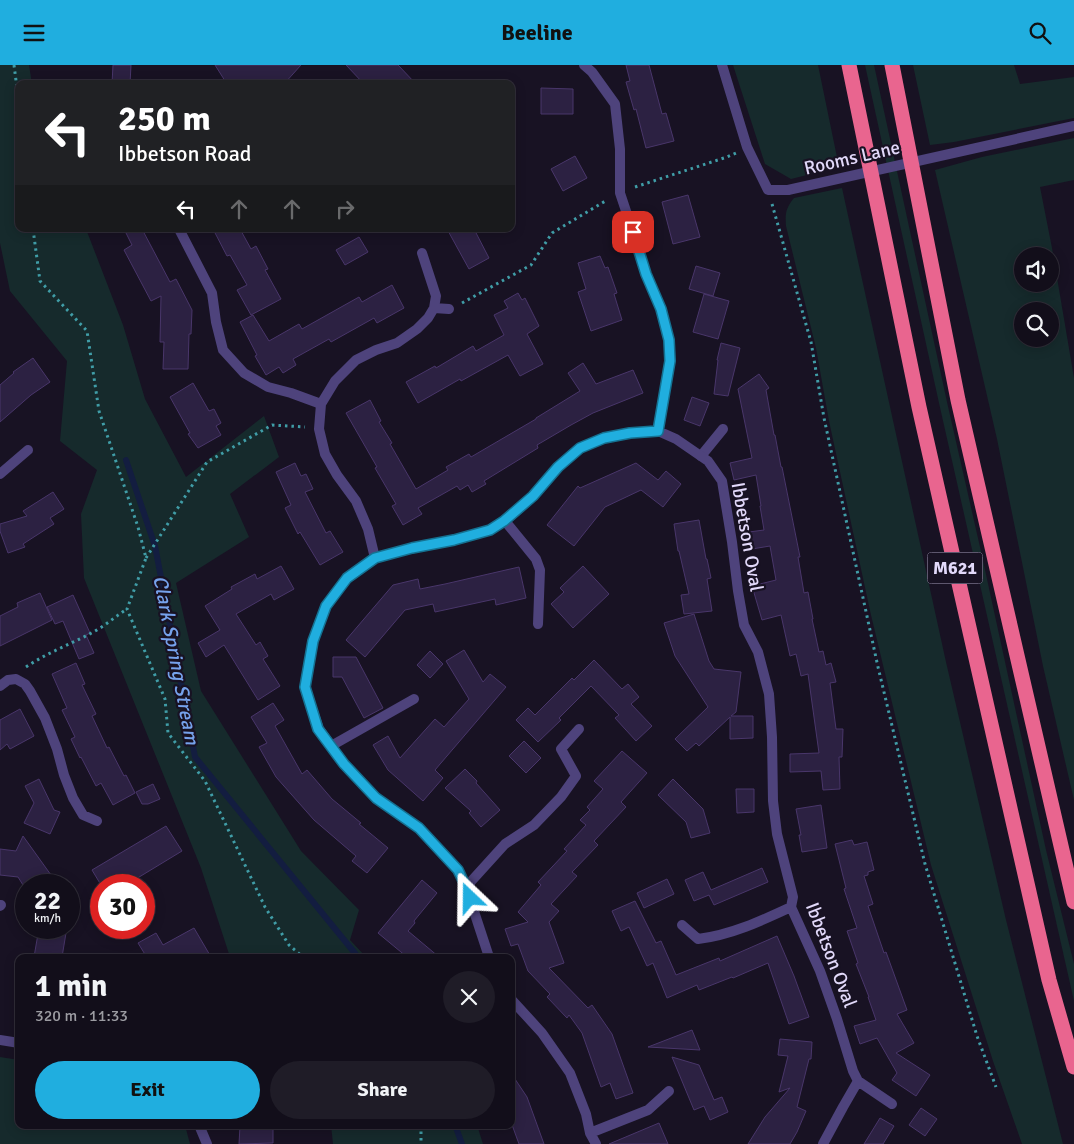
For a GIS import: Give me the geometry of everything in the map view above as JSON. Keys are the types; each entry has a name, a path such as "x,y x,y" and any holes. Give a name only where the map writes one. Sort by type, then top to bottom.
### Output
{"highway":[{"name":"M621","path":"849,65 921,417 1049,980 1074,1067"},
{"name":"M621","path":"892,65 958,400 1074,902"}],"street":[{"path":"584,65 592,71 615,104 620,149 620,193 646,274 661,309 669,340 670,361 658,431"},
{"path":"722,65 747,147 768,190"},
{"name":"Rooms Lane","path":"768,190 788,190 1074,126"},
{"path":"181,232 212,293 216,322 223,350 244,373 268,387 322,404"},
{"path":"375,558 368,529 356,501 337,475 325,454 319,429 322,404 335,381 356,360 396,343 417,329 428,318 434,308 436,296 422,253"},
{"path":"434,308 450,309"},
{"path":"702,456 723,429"},
{"name":"Ibbetson Oval","path":"488,954 466,887 458,870 419,828 376,798 344,764 318,729 305,687 313,641 326,606 336,592 347,578 375,558 490,530 504,521 533,496 558,467 580,448 604,438 630,433 658,431 676,439 702,456 708,461 722,481 744,625 758,652 769,694 773,801 777,834 793,897 791,907 820,971 858,1081"},
{"path":"0,474 28,450"},
{"path":"504,521 536,559 540,570 538,624"},
{"path":"1,685 8,680 16,679 30,691 48,726 73,798 83,815 97,821"},
{"path":"331,746 414,699"},
{"path":"466,887 505,844 534,825 561,797 576,776 561,749 579,729"},
{"path":"682,925 698,939 715,937 742,929 791,907"},
{"path":"515,1003 542,1033 570,1073 586,1114 590,1133 596,1144"},
{"path":"0,1040 15,1042"},
{"path":"823,1144 858,1081 892,1104"},
{"path":"590,1133 648,1110 669,1091"},
{"path":"201,1129 207,1144"}],"path":[{"path":"14,65 16,80"},
{"path":"450,309 531,265 552,233 620,193 727,157 747,147"},
{"path":"768,190 811,342 824,418 872,638 925,864 977,1036 996,1087"},
{"path":"33,232 40,281 87,331 99,411 138,527 146,559"},
{"path":"1,685 36,660 96,631 127,609 146,559 207,462 272,425 319,429"},
{"path":"127,609 164,699 168,733 205,781 265,907 289,945 300,954"},
{"path":"421,1129 421,1144"}],"green space":[{"path":"0,65 29,65 31,80 15,80 15,232 87,232 123,325 145,399 186,477 264,416 279,457 230,494 249,537 176,583 201,691 301,851 359,910 350,940 363,954 229,954 201,868 84,578 81,514 97,470 60,441 67,361 10,291 0,243"},
{"path":"733,65 818,65 839,167 791,179 765,164"},
{"path":"865,65 874,65 1046,850 1074,964 1074,1001 939,403"},
{"path":"913,65 1014,65 1020,84 1074,77 1074,118 930,145"},
{"path":"1074,138 1074,180 1040,187 1052,247 1014,247 1014,292 1059,292 1059,289 1074,378 1074,800 1043,666 997,439 935,170 982,157"},
{"path":"842,188 946,662 1006,920 1063,1144 1022,1144 993,1061 931,865 871,615 829,421 816,348 786,226 787,211 794,198"},
{"path":"0,1057 15,1059 15,1129 186,1129 190,1144 0,1144"},
{"path":"331,1129 478,1129 483,1144 333,1144"}],"building":[{"path":"113,65 131,65 130,80 112,80"},
{"path":"215,65 301,65 288,80 224,80"},
{"path":"346,65 398,65 412,80 360,80"},
{"path":"626,65 649,65 662,114 666,113 674,141 646,148 636,109 634,110 626,82 630,81"},
{"path":"541,88 573,89 573,114 541,114"},
{"path":"575,156 587,178 563,191 551,169"},
{"path":"688,195 700,237 673,244 662,202"},
{"path":"126,232 144,232 170,282 176,279 192,310 188,369 163,369 164,342 160,342 161,296 151,301 124,250 132,245"},
{"path":"215,232 242,232 251,249 256,246 268,269 265,270 281,299 251,315 237,290 247,285 230,255 227,256"},
{"path":"449,232 476,232 489,258 469,269"},
{"path":"359,237 368,252 345,265 336,250"},
{"path":"600,256 605,268 608,267 617,293 614,294 622,320 591,331 578,292 586,289 578,263"},
{"path":"696,266 720,273 713,296 689,289"},
{"path":"392,285 404,308 377,323 374,318 331,342 329,339 293,359 296,365 283,373 279,367 266,375 255,356 257,355 240,322 253,315 269,341 299,324 302,329 359,297 362,302"},
{"path":"518,293 522,300 525,298 539,326 527,334 543,364 520,376 508,355 418,403 406,382 435,366 436,368 473,346 476,351 504,335 494,315 508,308 504,301"},
{"path":"704,294 729,301 718,339 693,332"},
{"path":"721,343 740,348 728,396 714,394 717,360"},
{"path":"33,358 50,382 31,395 0,422 0,385 13,372"},
{"path":"583,363 596,384 633,370 643,393 593,413 571,425 537,445 538,448 484,481 486,484 472,492 468,485 460,490 457,486 418,508 422,514 403,525 392,506 396,504 346,413 370,400 381,421 379,422 392,443 390,444 416,489 448,470 446,467 469,454 471,457 580,391 568,373"},
{"path":"759,374 769,388 766,390 800,557 798,557 804,593 808,592 819,652 823,651 826,665 831,663 836,682 830,683 836,729 843,729 842,757 839,757 840,789 823,790 821,771 790,772 790,754 819,753 808,674 801,676 796,654 790,656 781,615 762,620 752,586 776,580 770,546 752,549 749,532 764,530 756,475 734,480 730,463 752,458 738,389"},
{"path":"193,383 209,411 214,409 221,423 216,426 221,435 198,448 188,434 190,433 170,397"},
{"path":"692,397 709,403 700,426 684,420"},
{"path":"295,463 301,476 306,474 313,489 305,492 326,533 330,531 343,552 320,565 300,532 298,534 285,508 291,505 276,472"},
{"path":"636,463 658,480 666,471 681,484 663,507 641,490 605,507 574,546 547,525 578,486 580,488"},
{"path":"53,492 64,509 50,518 54,524 23,544 25,547 8,553 0,531 0,524 27,516 23,511"},
{"path":"699,520 711,578 707,579 712,611 684,614 681,595 689,594 678,551 674,524"},
{"path":"281,566 294,589 274,600 271,594 236,614 256,645 260,642 268,656 263,659 280,686 258,700 224,645 206,657 198,643 220,630 205,606 232,589 231,587 255,574 257,579"},
{"path":"583,566 609,594 573,628 551,604 564,592 560,588"},
{"path":"519,567 526,598 496,605 495,599 435,612 433,604 405,610 365,657 346,640 393,585 418,579 420,589"},
{"path":"40,593 52,620 0,646 0,616 18,607 17,603"},
{"path":"73,595 90,633 86,635 94,653 79,659 63,621 55,624 47,607"},
{"path":"694,614 709,661 714,669 741,672 736,712 731,716 753,716 753,738 730,739 730,717 699,746 696,743 687,751 675,739 708,707 675,656 664,623"},
{"path":"464,650 483,682 490,674 506,687 435,770 443,778 423,801 388,770 373,745 388,736 400,758 435,719 444,727 469,699 446,661"},
{"path":"430,651 443,664 430,678 417,665"},
{"path":"333,657 356,657 383,708 364,718 342,677 333,677"},
{"path":"594,660 622,689 628,684 639,697 631,704 652,726 636,741 615,718 619,715 591,686 559,718 561,720 538,742 516,720 528,708 535,715 572,678 574,680"},
{"path":"76,663 85,684 82,685 96,714 92,716 107,748 109,747 135,793 113,805 101,783 96,786 71,739 75,737 62,710 67,708 52,674"},
{"path":"273,703 284,720 275,726 302,774 307,770 332,799 388,848 367,873 352,861 356,856 314,820 276,777 259,747 267,743 251,717"},
{"path":"20,709 34,736 10,749 7,744 0,750 0,720"},
{"path":"524,741 541,758 526,773 509,756"},
{"path":"622,751 647,773 621,802 626,807 594,841 598,845 572,872 577,876 551,904 559,911 549,922 564,963 549,968 588,1008 592,1005 612,1034 633,1093 616,1099 610,1083 601,1087 582,1033 569,1015 567,1018 547,997 550,994 528,971 518,944 511,946 505,929 528,922 518,912 541,885 538,882 567,851 564,849 586,825 580,820 590,810 587,807 603,789 594,781"},
{"path":"465,769 500,810 481,827 469,813 471,811 445,788"},
{"path":"39,779 54,810 60,812 50,834 24,823 34,803 25,786"},
{"path":"673,779 703,809 710,833 691,838 686,822 658,795"},
{"path":"153,784 160,799 148,804 142,804 136,792"},
{"path":"736,789 754,789 754,812 737,813"},
{"path":"821,805 827,848 802,852 796,809"},
{"path":"166,826 182,851 144,874 94,874 92,870"},
{"path":"23,836 50,874 15,874 15,877 0,875 0,849 16,851"},
{"path":"852,840 854,845 867,842 874,870 864,876 873,904 868,906 884,953 886,952 907,1010 897,1014 914,1043 896,1053 930,1075 916,1096 892,1080 897,1073 877,1038 860,1044 854,1026 876,1020 856,964 858,963 847,931 857,928 844,889 846,888 835,844"},
{"path":"762,868 768,882 714,905 709,895 694,901 685,880 703,872 711,890"},
{"path":"667,879 674,894 644,908 637,893"},
{"path":"422,880 437,893 408,931 435,954 403,954 378,933"},
{"path":"635,901 656,943 661,941 676,975 719,958 720,961 777,936 809,1017 789,1024 768,963 699,990 697,985 667,998 653,963 647,966 629,927 621,931 612,911"},
{"path":"194,928 209,954 145,954 138,943 145,939 155,939 156,933 163,945"},
{"path":"37,939 65,939 62,954 35,954"},
{"path":"692,1030 700,1050 648,1047"},
{"path":"780,1039 812,1042 811,1059 809,1059 797,1107 806,1111 790,1144 748,1144 765,1117 790,1088 779,1092 788,1056 778,1055"},
{"path":"672,1057 699,1065 714,1100 722,1097 728,1112 710,1120 704,1106 694,1110"},
{"path":"515,1079 527,1097 544,1144 519,1144 514,1129"},
{"path":"921,1108 937,1119 925,1136 909,1125"},
{"path":"880,1118 894,1126 883,1144 864,1144"},
{"path":"659,1123 668,1144 609,1144"},
{"path":"240,1129 273,1129 273,1143 239,1144"}],"waterway":[{"name":"Clark Spring Stream","path":"126,460 155,546 195,757 356,954"},
{"name":"Clark Spring Stream","path":"456,1129 462,1144"}],"route":[{"path":"470,898 458,870 419,828 376,798 344,764 318,729 305,687 313,641 326,606 336,592 347,578 375,558 490,530 504,521 533,496 558,467 580,448 604,438 630,433 658,431 670,361 669,340 661,309 646,274 633,232"}]}
